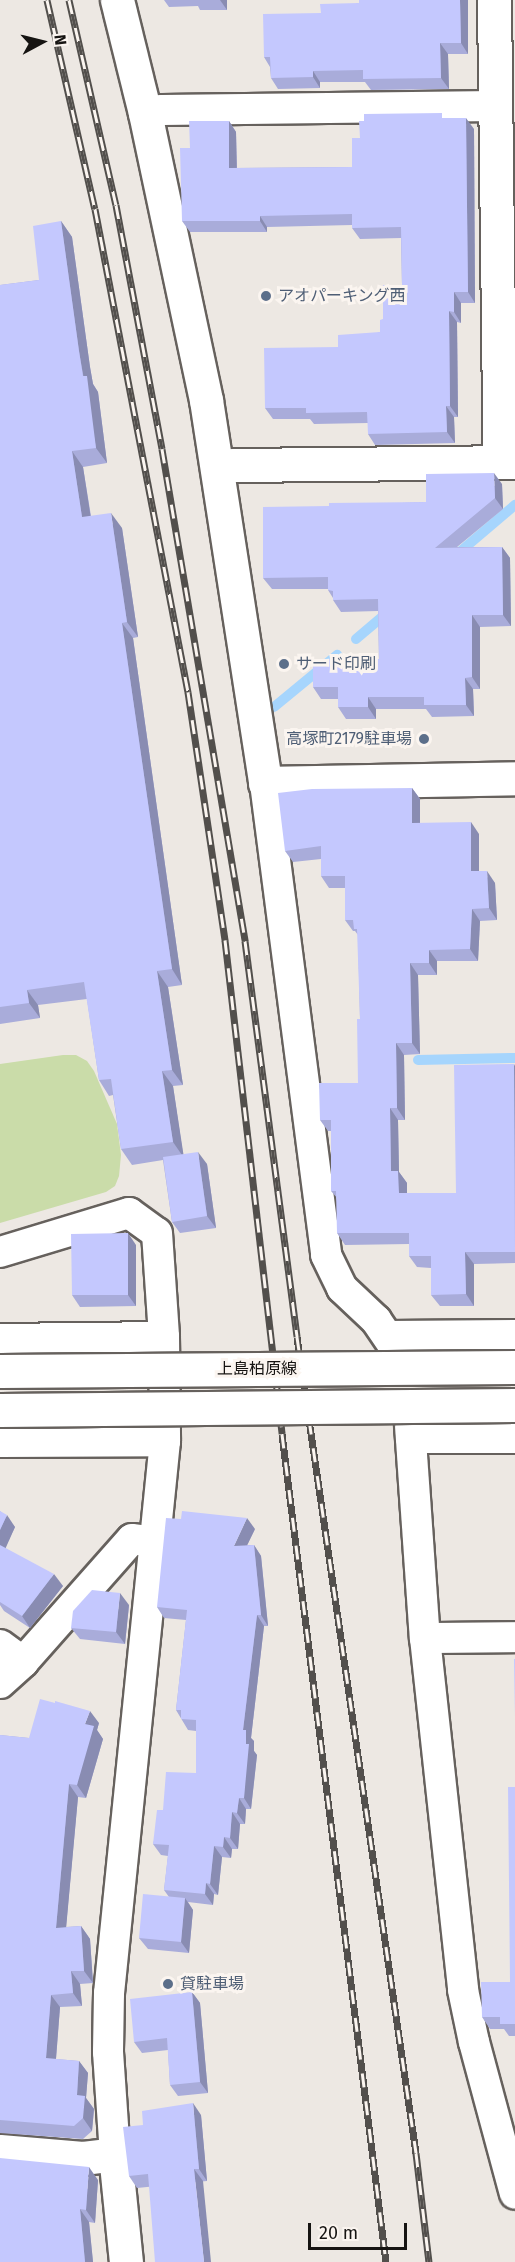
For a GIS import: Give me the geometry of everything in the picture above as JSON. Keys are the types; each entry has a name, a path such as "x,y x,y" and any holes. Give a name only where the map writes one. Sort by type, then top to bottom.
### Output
{"street":[{"path":"117,0 145,113 217,468 265,783 326,1255 342,1288 392,1342 515,1335"},
{"path":"217,468 234,465 508,462 495,106 494,0"},
{"path":"145,113 162,110 495,106"},
{"path":"265,783 515,778"},
{"path":"0,1252 129,1213 157,1233 164,1338 165,1440 108,2002 108,2052 115,2154 126,2262"},
{"path":"0,1339 164,1338"},
{"name":"上島柏原線","path":"0,1371 515,1367"},
{"path":"0,1410 515,1405"},
{"path":"515,1438 411,1432 425,1638 463,1990 474,2042 515,2194"},
{"path":"0,1442 165,1440"},
{"path":"0,1683 12,1653 132,1539 155,1542"},
{"path":"425,1638 515,1637"},
{"path":"0,2151 83,2158 115,2154"}],"green space":[{"path":"76,1055 87,1061 94,1071 117,1124 121,1155 119,1176 115,1186 106,1192 0,1223 0,1064"}],"building":[{"path":"359,0 460,0 461,43 440,43 441,78 363,79 363,70 313,71 313,77 271,78 270,57 264,57 263,14 321,13 320,4 359,3"},
{"path":"442,113 442,118 466,118 468,292 454,292 454,312 449,311 450,406 446,406 447,432 368,434 367,412 306,413 306,408 265,408 264,348 338,347 338,335 380,332 380,320 383,319 383,285 402,285 401,227 352,228 352,214 260,216 260,221 182,221 180,148 190,148 189,121 229,121 229,168 352,167 352,138 360,138 359,121 364,121 364,114"},
{"path":"61,221 83,376 87,376 96,448 72,451 82,517 111,513 127,622 122,623 172,969 157,971 172,1070 162,1071 173,1142 121,1149 111,1079 99,1080 84,982 27,990 29,1003 0,1007 0,285 39,280 33,226"},
{"path":"494,473 495,498 435,548 502,547 503,615 472,615 472,677 465,678 466,705 424,705 424,697 368,697 368,707 338,707 338,687 313,687 313,659 379,659 378,599 333,600 333,591 328,590 328,577 263,578 263,507 329,506 329,503 426,502 426,474"},
{"path":"412,788 412,823 471,822 471,871 487,871 489,908 472,909 470,949 429,950 429,963 410,963 412,1043 396,1043 397,1108 390,1108 391,1171 398,1171 399,1193 456,1193 454,1065 514,1064 515,1252 465,1252 466,1294 431,1295 431,1256 409,1256 409,1233 337,1233 336,1191 331,1191 331,1120 320,1120 319,1083 358,1083 357,1019 360,1019 357,929 354,929 353,920 345,920 345,876 321,876 321,846 285,851 278,793 312,789"},
{"path":"198,1152 207,1216 172,1222 163,1157"},
{"path":"128,1233 128,1295 72,1295 71,1234"},
{"path":"0,1511 7,1515 0,1530"},
{"path":"182,1511 247,1518 234,1546 254,1545 261,1615 257,1615 243,1730 246,1730 246,1744 249,1744 244,1798 239,1798 237,1813 232,1812 230,1838 224,1837 223,1847 214,1846 210,1884 206,1883 205,1894 164,1890 169,1845 153,1844 157,1810 163,1810 166,1772 196,1773 196,1720 181,1719 181,1710 176,1710 187,1610 157,1607 166,1518 181,1519"},
{"path":"0,1545 54,1574 22,1616 0,1602"},
{"path":"92,1590 120,1593 116,1632 71,1628 73,1611"},
{"path":"514,1659 515,1659 515,1717"},
{"path":"40,1699 90,1711 85,1724 94,1726 77,1785 69,1784 56,1928 81,1926 84,1971 71,1971 73,1993 51,1995 46,2058 79,2061 77,2095 85,2096 83,2118 74,2126 0,2120 0,1735 29,1738"},
{"path":"508,1787 515,1787 515,2024 500,2024 500,2017 482,2017 481,1982 510,1982"},
{"path":"143,1894 185,1898 181,1942 139,1938"},
{"path":"192,1992 200,2082 170,2085 167,2038 134,2042 130,1999"},
{"path":"193,2103 199,2169 194,2169 204,2262 155,2262 148,2174 129,2176 123,2127 143,2125 142,2111"},
{"path":"0,2158 89,2167 86,2210 80,2209 85,2262 0,2262"}],"waterway":[{"path":"455,556 515,505"},
{"path":"356,639 388,612"},
{"path":"274,707 337,655"},
{"path":"418,1060 515,1058"}],"railway":[{"path":"47,0 95,209 188,692 225,940 282,1434 386,2262"},
{"path":"69,0 116,205 162,449 245,941 297,1337 416,2153 429,2262"}],"place":[{"name":"アオパーキング西","path":"266,296"},
{"name":"サード印刷","path":"284,664"},
{"name":"高塚町2179駐車場","path":"424,739"},
{"name":"貸駐車場","path":"168,1984"}]}
